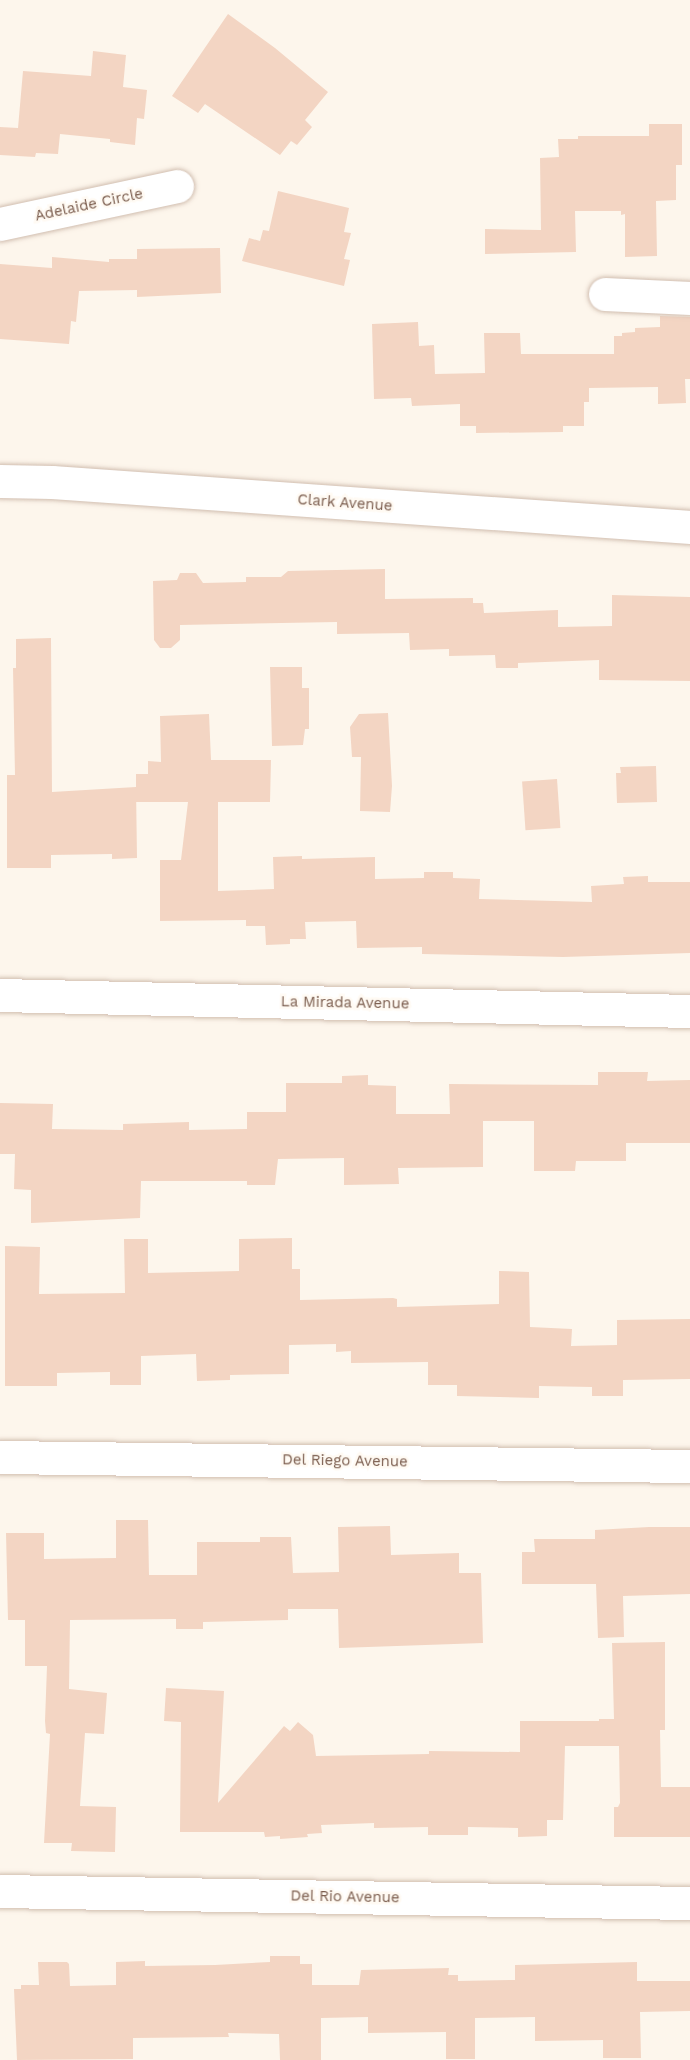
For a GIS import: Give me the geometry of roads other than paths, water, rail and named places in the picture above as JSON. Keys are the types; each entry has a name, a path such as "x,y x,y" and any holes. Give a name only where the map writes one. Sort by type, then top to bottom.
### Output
{"street":[{"name":"Adelaide Circle","path":"0,224 177,186"},
{"path":"605,294 690,298"},
{"name":"Clark Avenue","path":"0,481 64,483 690,527"},
{"name":"La Mirada Avenue","path":"0,995 690,1011"},
{"name":"Del Riego Avenue","path":"0,1457 690,1466"},
{"name":"Del Rio Avenue","path":"0,1891 690,1903"}]}
